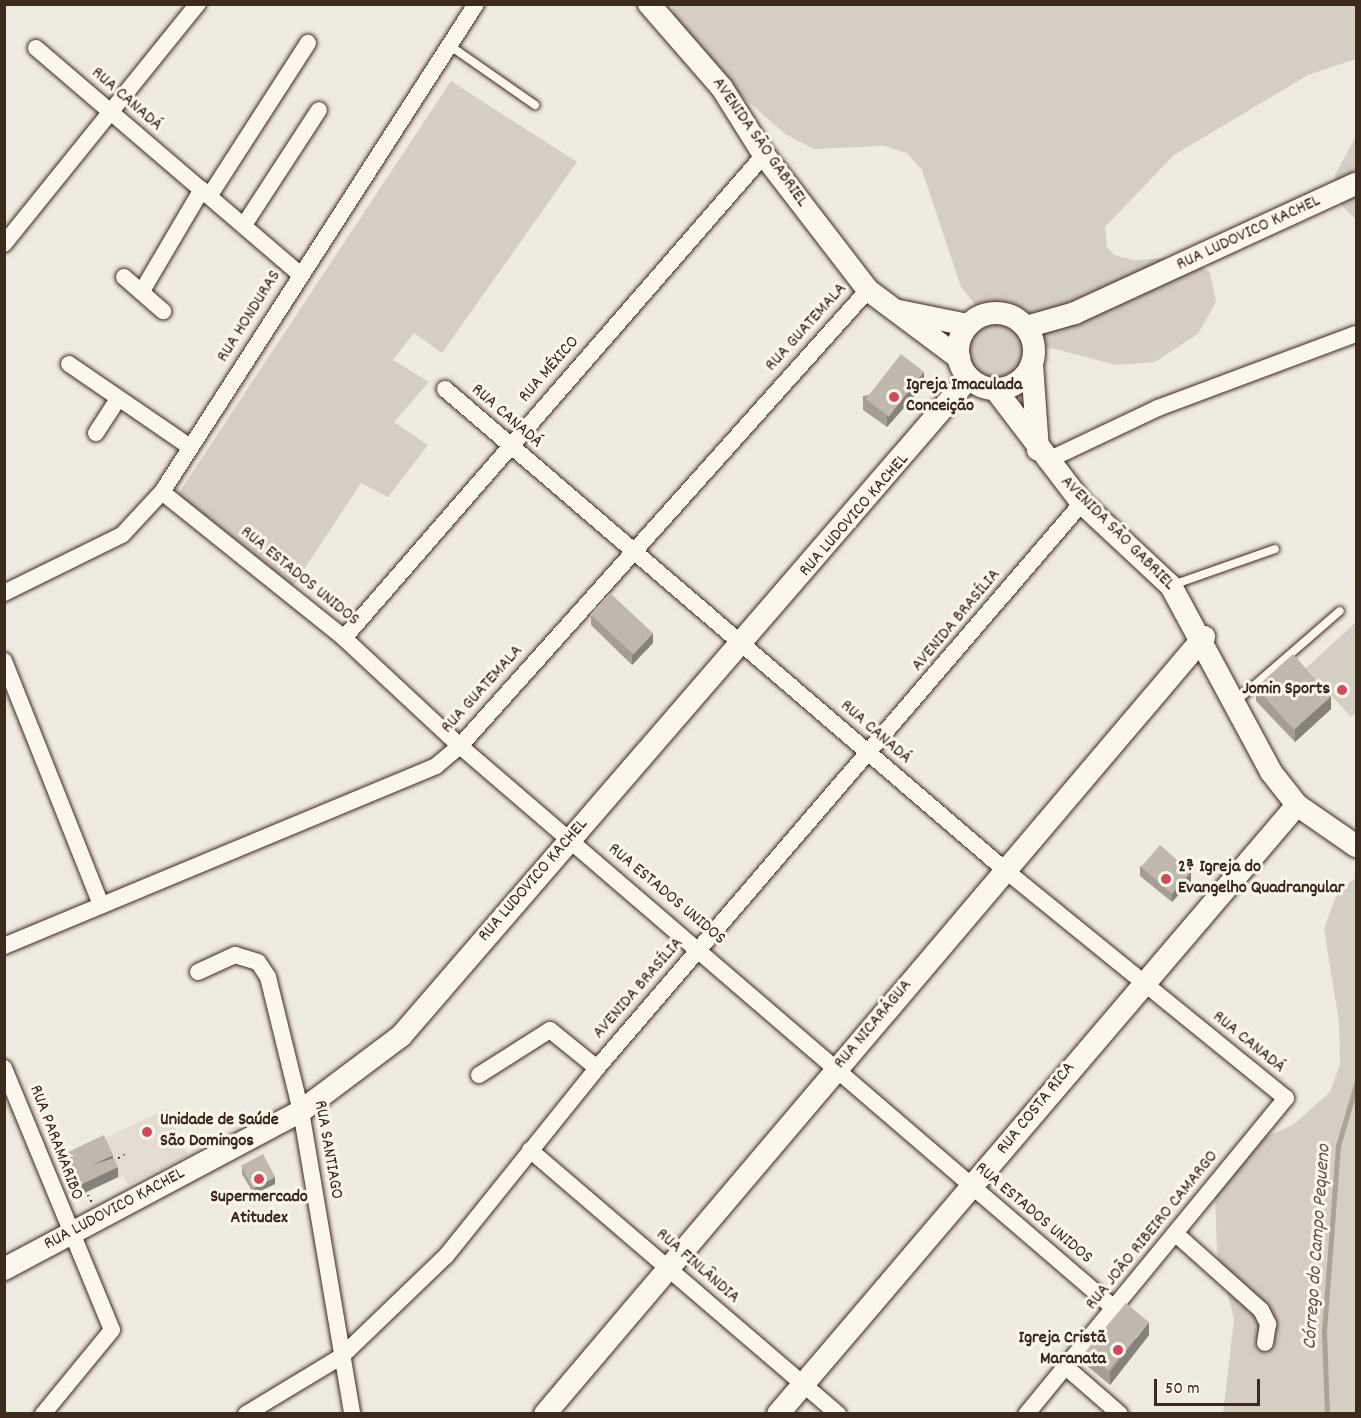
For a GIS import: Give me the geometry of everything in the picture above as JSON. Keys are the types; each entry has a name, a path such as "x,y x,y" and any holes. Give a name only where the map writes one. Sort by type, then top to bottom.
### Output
{"main road":[{"name":"AVENIDA SÃO GABRIEL","path":"649,4 722,88 764,155 868,290 964,368"},
{"name":"RUA LUDOVICO KACHEL","path":"1026,327 1075,313 1356,184"},
{"name":"AVENIDA SÃO GABRIEL","path":"891,310 968,325"},
{"path":"1033,361 1010,386 995,389 964,368 968,325 991,313 1010,316 1026,327 1033,361 1042,456"},
{"name":"RUA LUDOVICO KACHEL","path":"1033,361 1075,313"},
{"name":"RUA LUDOVICO KACHEL","path":"4,1269 301,1111 401,1036 569,840 743,644 964,368"},
{"name":"AVENIDA SÃO GABRIEL","path":"995,389 1042,456 1082,503 1172,586 1204,637 1232,706 1259,755 1297,805 1356,846"},
{"name":"RUA NICARÁGUA","path":"545,1413 1204,637"},
{"name":"RUA COSTA RICA","path":"778,1413 972,1189 1142,982 1297,805"}],"street":[{"path":"4,244 111,115 198,4"},
{"name":"RUA HONDURAS","path":"4,593 122,535 162,492 300,274 476,4"},
{"path":"142,291 206,192 308,43"},
{"name":"RUA CANADÁ","path":"36,48 111,115 206,192 300,274"},
{"path":"244,225 319,110"},
{"name":"RUA MÉXICO","path":"344,638 764,155"},
{"path":"124,277 163,311"},
{"name":"RUA GUATEMALA","path":"4,946 436,766 460,746 868,290"},
{"path":"1042,456 1158,408 1356,334"},
{"path":"69,364 190,447"},
{"name":"RUA CANADÁ","path":"446,389 509,446 1005,870 1286,1098"},
{"path":"96,433 118,399"},
{"name":"RUA ESTADOS UNIDOS","path":"162,492 344,638 460,746 700,948 972,1189 1115,1309"},
{"name":"AVENIDA BRASÍLIA","path":"246,1413 342,1356 446,1256 597,1068 869,754 1082,503"},
{"path":"4,661 101,905"},
{"name":"RUA SANTIAGO","path":"198,972 236,955 258,962 268,977 301,1111 351,1413"},
{"path":"479,1075 550,1030 597,1068"},
{"name":"RUA PARAMARIBO","path":"4,1068 70,1235 112,1330 43,1413"},
{"name":"RUA JOÃO RIBEIRO CAMARGO","path":"1026,1413 1067,1368 1286,1098"},
{"name":"RUA FINLÂNDIA","path":"530,1150 838,1413"},
{"path":"1176,1234 1261,1310 1268,1324 1265,1343"},
{"path":"1067,1368 1120,1413"}],"lane":[{"path":"449,45 535,105"},
{"path":"1172,586 1275,549"},
{"path":"1232,706 1340,611"}],"path":[{"path":"112,1162 124,1155"}],"shaded area":[{"path":"672,4 1356,5 1356,59 1308,75 1174,155 1105,227 1107,247 1114,255 1134,260 1181,257 1210,272 1216,302 1198,334 1155,362 1116,365 1028,342 1022,372 991,384 965,364 964,341 987,319 961,287 922,170 907,153 884,146 814,149 785,134 708,66 674,22"},
{"path":"451,81 577,162 442,353 414,333 393,360 429,382 394,422 428,445 388,497 361,483 293,586 178,494"},
{"path":"1356,136 1356,220 1338,201 1335,175"},
{"name":"Jomin Sports","path":"1356,622 1356,713 1351,717 1306,668"},
{"path":"1356,878 1356,1413 1223,1413 1234,1319 1217,1252 1215,1195 1249,1144 1293,1125 1330,1092 1340,1064 1339,1022 1324,929 1338,891"},
{"name":"Unidade de Saúde São Domingos","path":"167,1109 188,1155 128,1185 123,1176 73,1199 57,1160"}],"building":[{"name":"Igreja Imaculada Conceição","path":"901,354 924,372 889,417 866,399"},
{"path":"610,593 653,633 633,654 590,614"},
{"path":"1293,654 1331,696 1294,730 1256,687"},
{"name":"2ª Igreja do Evangelho Quadrangular","path":"1160,845 1191,872 1172,894 1141,867"},
{"path":"104,1135 113,1155 92,1165 114,1158 118,1167 82,1184 68,1152"},
{"name":"Supermercado Atitudex","path":"263,1154 275,1177 253,1189 241,1166"},
{"path":"1126,1303 1149,1322 1108,1371 1086,1351"}],"waterway":[{"name":"Córrego do Campo Pequeno","path":"1327,1414 1324,1332 1338,1146 1356,1085"}],"place":[{"name":"Igreja Imaculada Conceição","path":"894,397"},
{"name":"Jomin Sports","path":"1342,690"},
{"name":"2ª Igreja do Evangelho Quadrangular","path":"1166,879"},
{"name":"Unidade de Saúde São Domingos","path":"147,1132"},
{"name":"Supermercado Atitudex","path":"259,1179"},
{"name":"Igreja Cristã Maranata","path":"1118,1350"}]}
